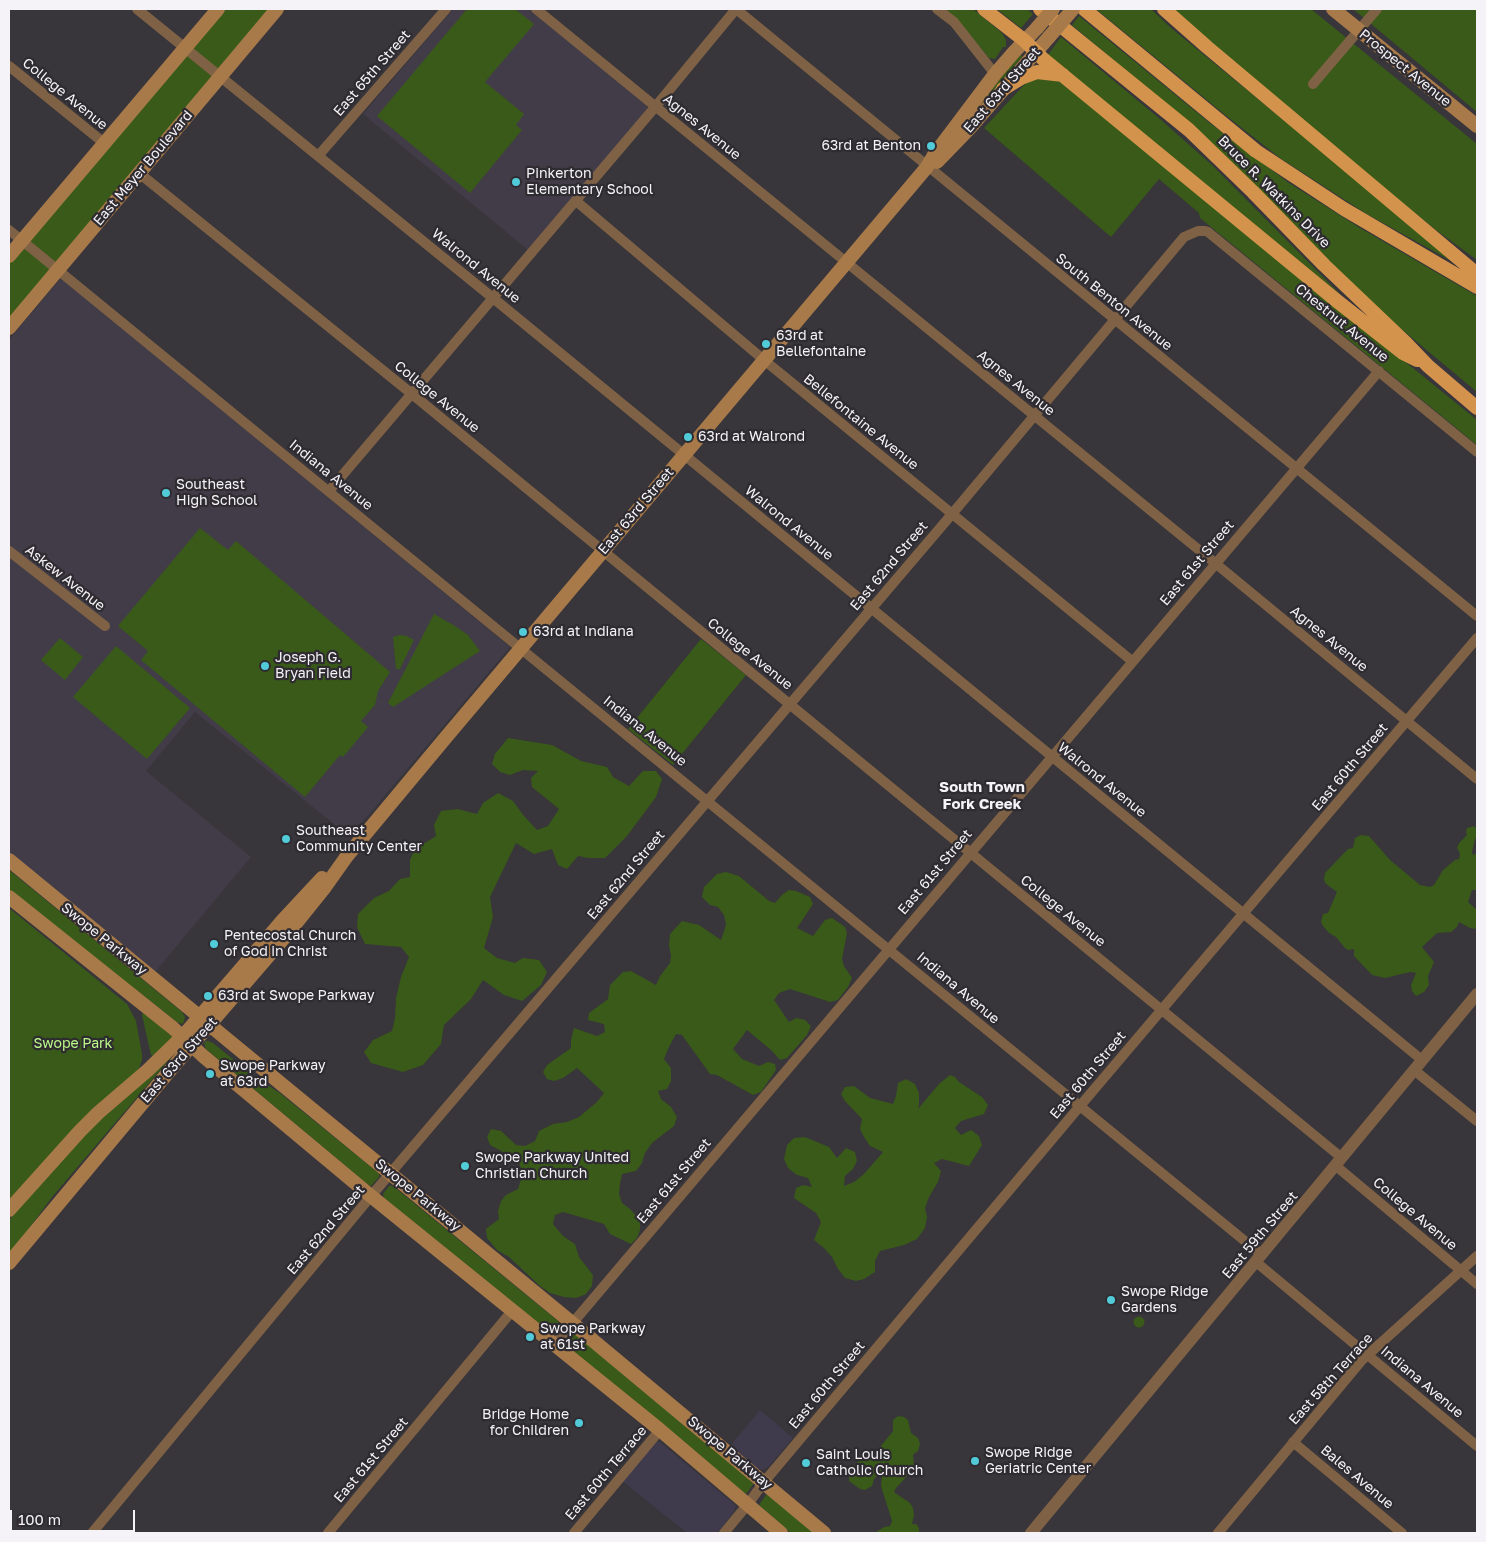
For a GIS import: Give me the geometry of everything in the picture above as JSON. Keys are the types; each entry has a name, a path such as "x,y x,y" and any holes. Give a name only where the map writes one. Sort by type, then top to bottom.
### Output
{"highway":[{"path":"984,9 1337,301 1403,353 1428,366"},
{"name":"Bruce R. Watkins Drive","path":"1040,9 1189,130 1428,366 1477,408"},
{"name":"Bruce R. Watkins Drive","path":"1084,9 1256,151 1344,209 1477,287"},
{"path":"1164,9 1477,274"},
{"path":"1003,90 1021,78 1037,72 1063,75"}],"main road":[{"path":"9,256 218,9"},
{"name":"East Meyer Boulevard","path":"9,328 277,9"},
{"name":"East 63rd Street","path":"9,1263 160,1082 187,1041 284,938 325,887 346,856 928,167 934,155 995,74 1053,9"},
{"name":"East 63rd Street","path":"928,167 940,160 1073,9"},
{"name":"Prospect Avenue","path":"1333,9 1477,126"},
{"name":"Swope Parkway","path":"9,860 572,1322 824,1533"},
{"name":"Swope Parkway","path":"9,897 187,1041 371,1196 660,1430 781,1533"},
{"name":"East 63rd Street","path":"9,1210 80,1130 148,1070 187,1041"}],"street":[{"name":"Walrond Avenue","path":"137,9 493,298 1244,914 1418,1065 1477,1121"},
{"name":"East 65th Street","path":"318,156 446,9"},
{"name":"Agnes Avenue","path":"536,9 1477,779"},
{"path":"329,491 488,302 576,201 736,9"},
{"name":"South Benton Avenue","path":"736,9 1477,616"},
{"path":"937,9 954,22 995,74"},
{"path":"1313,84 1377,9"},
{"name":"College Avenue","path":"9,66 104,143"},
{"name":"College Avenue","path":"139,173 412,394 1162,1010 1477,1284"},
{"name":"Bellefontaine Avenue","path":"576,201 764,360 1132,660"},
{"name":"Indiana Avenue","path":"9,230 1080,1106 1259,1258 1368,1355 1477,1446"},
{"name":"Chestnut Avenue","path":"1184,237 1198,231 1205,230 1208,232 1477,452"},
{"name":"East 62nd Street","path":"92,1533 371,1196 952,514 1184,237"},
{"name":"East 61st Street","path":"554,1344 1378,371"},
{"name":"Askew Avenue","path":"9,552 104,626"},
{"name":"East 60th Street","path":"724,1533 764,1482 1080,1106 1477,638"},
{"name":"East 59th Street","path":"1031,1533 1477,994"},
{"name":"East 58th Terrace","path":"1223,1531 1294,1442 1368,1355 1477,1256"},
{"name":"East 61st Street","path":"328,1533 512,1311"},
{"name":"East 60th Terrace","path":"574,1533 660,1430"},
{"name":"Bales Avenue","path":"1294,1442 1402,1533"}],"shaded area":[{"name":"Pinkerton Elementary School","path":"453,9 529,9 646,104 648,109 528,250 363,114"},
{"name":"Southeast High School","path":"61,278 510,647 350,837 195,712 146,771 251,857 155,972 9,853 9,340"},
{"path":"760,1410 793,1438 769,1466 762,1470 755,1468 730,1446"},
{"path":"656,1441 661,1443 736,1506 733,1513 717,1533 687,1533 621,1480"}],"green space":[{"path":"224,9 272,9 9,321 9,264"},
{"path":"467,9 515,9 534,24 485,82 524,114 516,125 522,130 470,193 377,116"},
{"path":"943,9 973,9 1002,33 1006,40 1006,47 1003,47 995,59 989,58 965,29"},
{"path":"997,9 1027,9 1033,14 1021,28"},
{"path":"1096,9 1151,9 1171,28 1422,233 1455,263 1365,213 1280,158"},
{"path":"1172,9 1311,9 1477,144 1477,260 1436,230 1246,77"},
{"path":"1353,9 1477,9 1477,112"},
{"path":"1079,16 1211,124 1289,183 1360,228 1477,296 1477,392 1369,302 1249,179 1195,128 1072,25"},
{"path":"1061,37 1212,165 1341,295 1047,56"},
{"path":"1019,54 1022,57 965,124"},
{"path":"1038,77 1061,82 1477,420 1477,445 1200,218 1199,213 1159,179 1111,237 984,128 1025,84"},
{"name":"Joseph G. Bryan Field","path":"200,528 228,550 236,541 390,672 378,691 375,705 361,721 368,727 343,757 340,755 305,797 141,660 148,651 118,626"},
{"path":"434,614 468,635 480,651 393,707 388,703"},
{"path":"400,635 414,640 400,669 396,669 393,637"},
{"path":"60,638 83,657 65,680 41,660"},
{"path":"701,639 746,675 673,765 628,729"},
{"path":"116,646 190,708 147,759 73,697"},
{"path":"508,738 552,745 581,761 607,767 613,777 629,786 643,771 656,771 662,779 656,797 627,836 605,858 578,856 567,869 558,865 552,849 534,854 516,843 490,897 493,917 484,948 497,958 515,963 523,958 539,960 547,972 541,985 522,1001 504,995 483,980 471,999 444,1025 441,1044 423,1065 403,1072 371,1063 364,1052 373,1040 392,1031 396,998 401,977 409,957 401,947 365,944 357,927 358,914 374,898 389,891 400,879 410,877 410,860 414,850 436,836 434,825 441,811 458,809 477,814 483,803 498,793 513,801 537,830 548,826 559,809 532,787 531,778 538,771 523,770 510,775 500,772 492,764 495,754"},
{"path":"1474,826 1477,829 1477,836 1472,852 1473,855 1477,853 1477,890 1472,890 1468,902 1477,910 1477,928 1470,928 1459,922 1457,927 1451,932 1437,933 1422,947 1434,962 1428,976 1429,985 1424,992 1416,996 1412,991 1411,985 1416,973 1410,972 1385,978 1372,975 1354,956 1354,949 1348,950 1345,948 1323,926 1321,922 1323,914 1328,913 1337,892 1325,883 1325,873 1348,849 1353,848 1355,838 1361,835 1369,836 1390,860 1420,885 1430,887 1434,885 1443,870 1459,859 1460,854 1457,847 1467,835 1467,828"},
{"path":"9,870 182,1012 185,1017 184,1022 182,1024 177,1022 143,995 113,975 9,890"},
{"path":"726,872 739,876 769,901 775,903 789,890 810,897 813,904 797,928 813,936 825,920 832,918 845,927 847,933 842,959 852,978 838,1000 830,1002 790,989 779,993 774,1000 789,1022 796,1018 805,1020 811,1026 807,1035 787,1058 780,1060 747,1030 733,1049 742,1059 759,1066 768,1062 775,1064 776,1070 761,1092 753,1095 717,1075 710,1074 682,1035 676,1034 664,1059 671,1068 671,1081 667,1089 658,1091 661,1099 671,1107 677,1117 674,1126 652,1143 636,1171 622,1174 620,1184 619,1194 622,1203 640,1220 640,1230 637,1238 631,1244 610,1234 604,1224 563,1212 555,1215 553,1224 563,1236 575,1244 579,1257 593,1275 592,1286 586,1294 576,1298 550,1293 509,1257 497,1250 487,1238 486,1229 499,1219 498,1211 501,1201 506,1195 518,1189 523,1173 519,1163 510,1153 503,1152 490,1145 487,1137 491,1129 501,1131 516,1145 525,1146 535,1141 539,1131 553,1124 567,1122 579,1117 597,1102 604,1093 577,1068 563,1078 554,1081 547,1079 543,1072 547,1065 571,1048 574,1028 597,1036 605,1032 604,1024 588,1020 589,1013 608,999 610,985 623,972 631,971 656,985 670,963 670,934 682,921 699,925 721,940 726,925 724,915 718,907 710,905 702,897 704,887 717,874"},
{"name":"Swope Park","path":"9,908 127,1004 136,1021 142,1060 133,1076 9,1203"},
{"path":"143,1013 173,1037 153,1056 151,1055"},
{"path":"206,1041 213,1043 250,1073 281,1094 379,1173 379,1177 371,1186 366,1183 206,1049 204,1043"},
{"path":"172,1052 174,1054 52,1197 9,1256 9,1220 81,1138"},
{"path":"950,1075 982,1097 988,1105 984,1114 961,1121 955,1128 961,1135 971,1130 979,1136 982,1145 969,1166 942,1159 934,1163 941,1171 938,1182 925,1208 927,1217 925,1228 917,1239 904,1245 880,1251 875,1261 875,1272 864,1279 856,1281 845,1278 832,1257 814,1240 821,1222 816,1213 794,1198 796,1188 803,1185 812,1187 808,1178 797,1175 788,1168 784,1159 787,1145 794,1138 805,1137 829,1147 837,1158 846,1148 855,1152 857,1161 853,1169 845,1176 844,1186 854,1182 864,1174 883,1152 870,1146 864,1137 860,1129 862,1119 841,1094 845,1087 854,1086 870,1098 893,1104 898,1083 906,1079 915,1084 919,1093 918,1109 939,1084"},
{"path":"389,1186 393,1186 558,1321 561,1325 555,1334 553,1335 384,1198 383,1194"},
{"path":"1139,1316 1145,1322 1139,1328 1133,1322"},
{"path":"572,1333 754,1483 747,1493 745,1494 563,1344"},
{"path":"898,1416 908,1420 911,1433 918,1438 920,1444 918,1451 913,1455 914,1465 911,1472 894,1492 910,1503 914,1515 912,1524 916,1524 919,1532 875,1533 884,1527 890,1526 892,1521 881,1486 882,1477 878,1475 874,1479 872,1486 865,1490 860,1489 849,1481 849,1473 855,1464 869,1452 877,1450 881,1446 893,1431 893,1420"},
{"path":"766,1495 815,1533 791,1533 759,1505"}],"place":[{"name":"63rd at Benton","path":"931,146"},
{"name":"Pinkerton Elementary School","path":"516,182"},
{"name":"63rd at Bellefontaine","path":"766,344"},
{"name":"63rd at Walrond","path":"688,437"},
{"name":"Southeast High School","path":"166,493"},
{"name":"63rd at Indiana","path":"523,632"},
{"name":"Joseph G. Bryan Field","path":"265,666"},
{"name":"Southeast Community Center","path":"286,839"},
{"name":"Pentecostal Church of God in Christ","path":"214,944"},
{"name":"63rd at Swope Parkway","path":"208,996"},
{"name":"Swope Parkway at 63rd","path":"210,1074"},
{"name":"Swope Parkway United Christian Church","path":"465,1166"},
{"name":"Swope Ridge Gardens","path":"1111,1300"},
{"name":"Swope Parkway at 61st","path":"530,1337"},
{"name":"Bridge Home for Children","path":"579,1423"},
{"name":"Swope Ridge Geriatric Center","path":"975,1461"},
{"name":"Saint Louis Catholic Church","path":"806,1463"}],"district":[{"name":"South Town Fork Creek","path":"982,796"}]}
